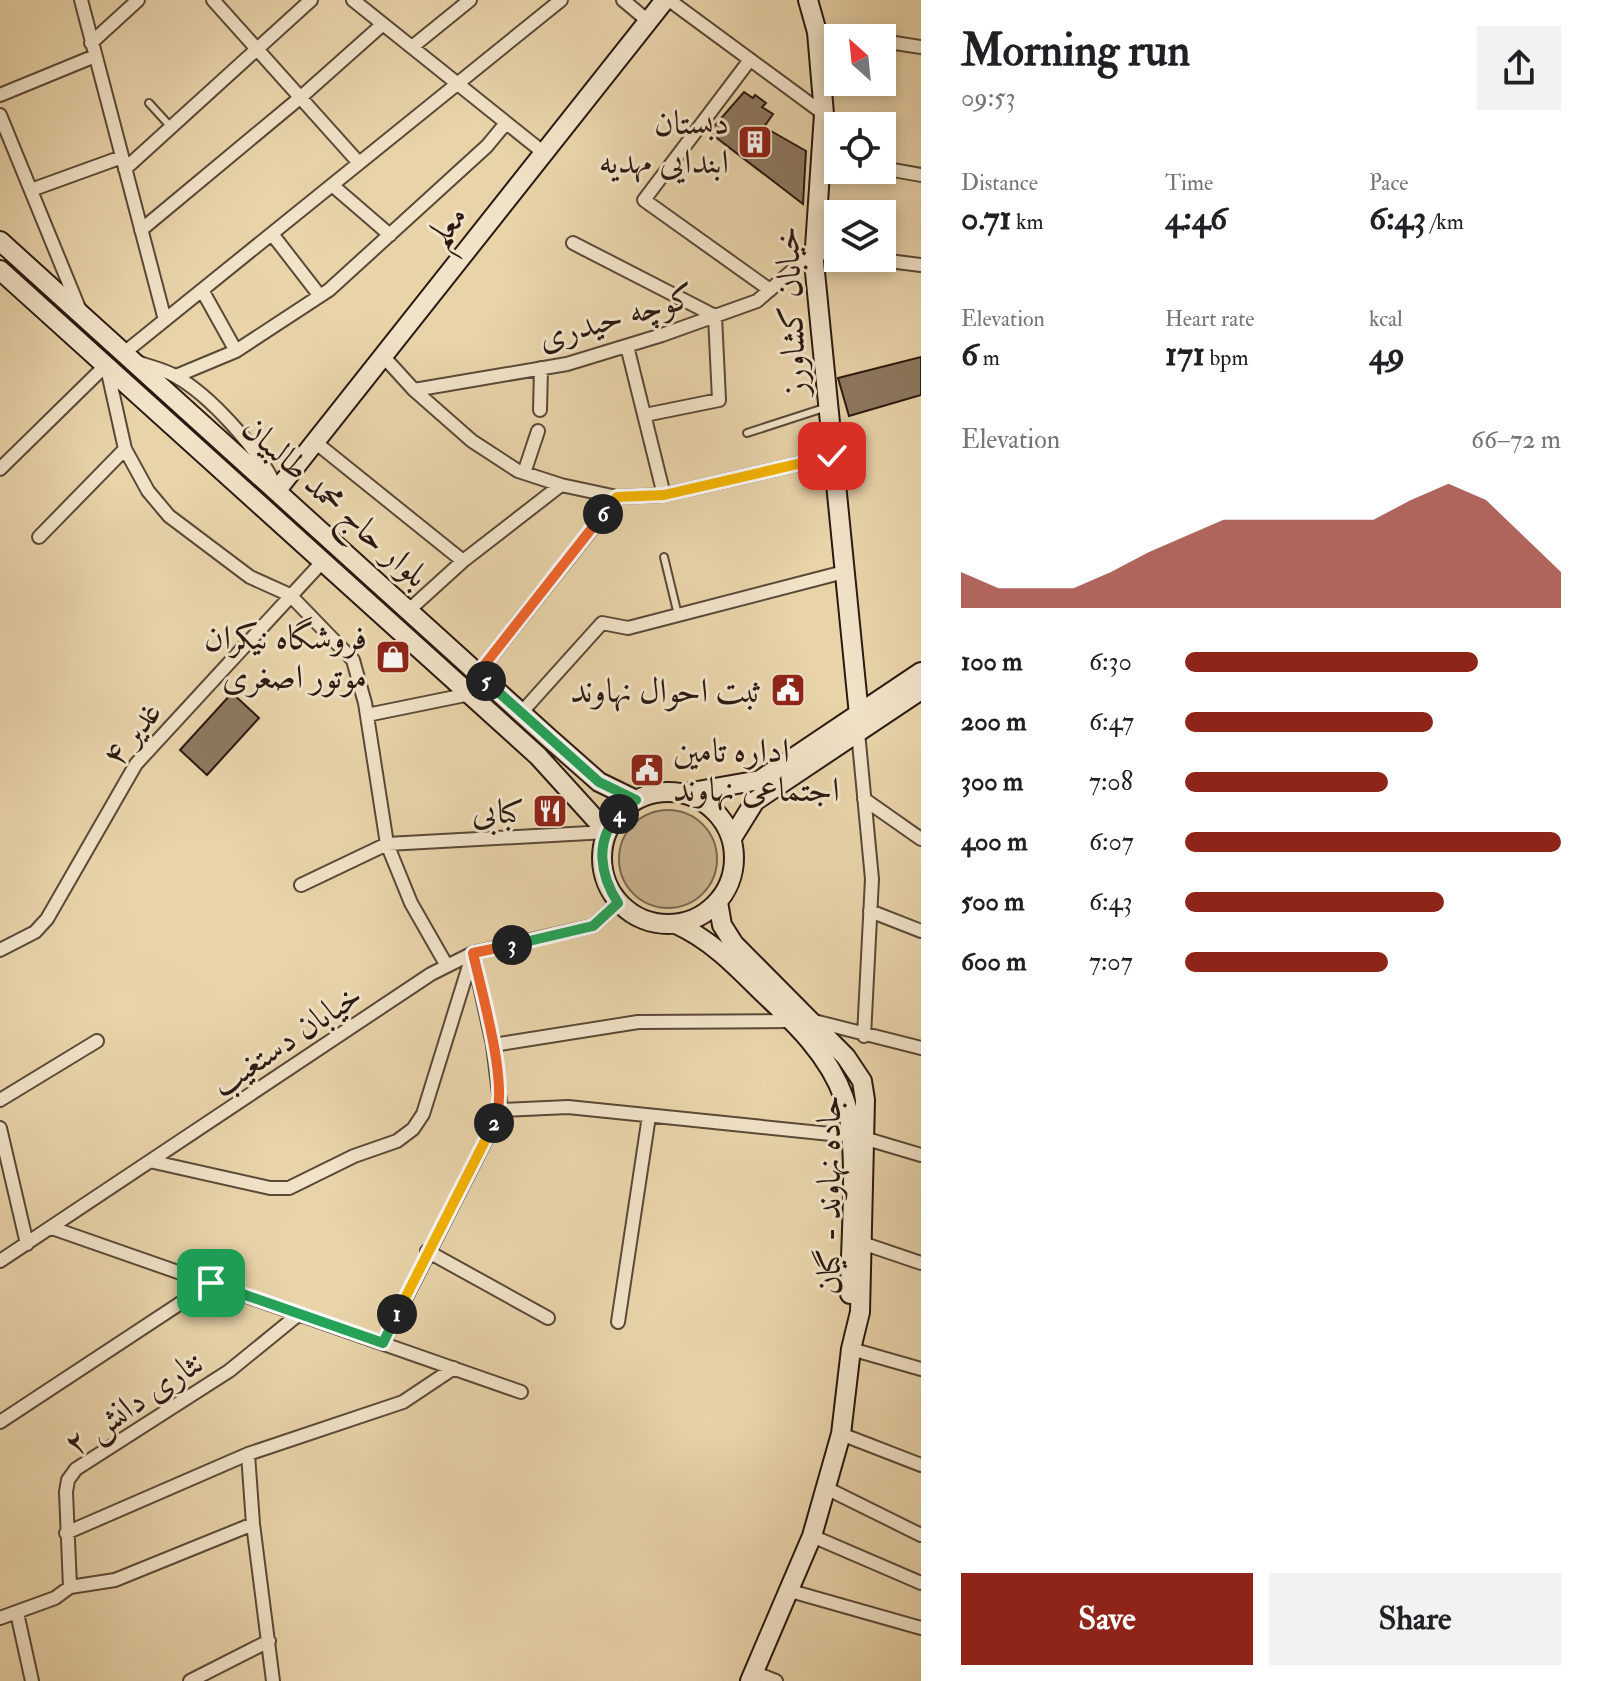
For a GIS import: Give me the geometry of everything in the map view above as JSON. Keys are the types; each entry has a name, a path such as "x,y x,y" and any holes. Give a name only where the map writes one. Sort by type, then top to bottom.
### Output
{"main road":[{"name":"معلم","path":"277,490 667,0"},
{"name":"خیابان کشاورز","path":"808,0 817,32 824,114"},
{"name":"خیابان کشاورز","path":"825,184 814,252 858,724"},
{"name":"بلوار حاج محمد طالبیان","path":"0,241 599,782 636,800"},
{"name":"بلوار حاج محمد طالبیان","path":"0,270 538,756 607,832"},
{"path":"732,838 755,801 858,724 921,672"},
{"path":"683,793 713,810 732,838 733,875 718,902 699,917 676,924 648,922 618,903 602,869 607,832 614,819 636,800 651,794 733,788 760,780 921,690"},
{"name":"جاده نهاوند - گیان","path":"718,902 726,935 800,1020"},
{"name":"جاده نهاوند - گیان","path":"676,924 712,944 846,1057 862,1081 851,1349 841,1434 828,1489 812,1536 752,1677"},
{"name":"جاده نهاوند - گیان","path":"851,1349 860,1312 865,1244 858,1137"}],"street":[{"path":"81,0 165,320"},
{"path":"0,95 93,49 138,0"},
{"path":"213,0 359,163"},
{"path":"31,190 123,163 171,128 311,0"},
{"path":"353,0 544,153"},
{"path":"412,47 470,0"},
{"path":"277,490 262,459 216,410 176,376 128,356 165,320 561,0"},
{"path":"623,0 648,21"},
{"path":"667,0 824,114"},
{"path":"141,230 301,97 383,24"},
{"path":"817,32 824,33"},
{"path":"896,43 921,47"},
{"path":"749,61 644,200 770,290"},
{"path":"0,115 81,314"},
{"path":"176,376 236,351 320,296 487,146 506,123"},
{"path":"896,171 921,175"},
{"path":"332,185 390,235"},
{"path":"272,234 320,296"},
{"path":"573,243 715,316 719,400 645,415"},
{"path":"814,252 824,253"},
{"name":"کوچه حیدری","path":"414,390 541,368 627,346 715,316 757,301 814,252"},
{"path":"896,262 921,265"},
{"path":"202,290 236,351"},
{"path":"627,346 664,495"},
{"path":"383,356 414,390 472,441 524,473 561,485 617,497 664,495 832,456"},
{"path":"106,365 125,449 148,491 169,516 250,577 290,595 353,660 367,715 387,844 411,903 447,966"},
{"path":"0,469 106,365"},
{"path":"540,410 541,368"},
{"path":"524,473 538,431"},
{"path":"315,442 463,561"},
{"path":"39,537 125,449"},
{"path":"409,610 463,561 561,485"},
{"path":"478,673 617,497"},
{"name":"غدیر ۴","path":"0,950 35,932 47,919 136,764 324,560"},
{"path":"521,713 602,623 628,628 844,572"},
{"path":"367,715 470,694"},
{"path":"858,724 872,879 864,1036"},
{"path":"864,799 921,839"},
{"path":"301,885 387,844 607,832"},
{"name":"خیابان دستغیب","path":"0,1261 447,966 473,953 593,926 618,903"},
{"path":"870,911 921,931"},
{"path":"383,1343 501,1110 493,1045 473,953"},
{"path":"154,1162 270,1188 289,1188 354,1156 397,1141 413,1129 423,1114 473,953"},
{"path":"493,1045 638,1022 800,1020 921,1048"},
{"path":"0,1100 97,1041"},
{"path":"501,1110 568,1107 858,1137 921,1155"},
{"path":"618,1322 649,1116"},
{"path":"0,1128 27,1244"},
{"path":"52,1228 521,1392"},
{"path":"865,1244 921,1263"},
{"path":"427,1251 548,1318"},
{"path":"0,1422 211,1283"},
{"name":"نثاری دانش ۲","path":"70,1587 66,1533 68,1480 76,1469 229,1371 299,1314"},
{"path":"851,1349 921,1369"},
{"path":"66,1533 248,1454 403,1402 454,1368"},
{"path":"841,1434 921,1465"},
{"path":"248,1454 253,1524 273,1681"},
{"path":"828,1489 921,1535"},
{"path":"0,1618 55,1598 70,1587 115,1580 253,1524"},
{"path":"812,1536 921,1583"},
{"path":"787,1590 921,1628"},
{"path":"17,1613 32,1681"},
{"path":"190,1681 269,1641"},
{"path":"752,1677 776,1681"}],"lane":[{"path":"149,103 171,128"},
{"path":"747,433 827,407"},
{"path":"664,557 678,615"}],"shaded area":[{"path":"668,810 687,814 702,825 713,840 717,859 713,878 702,893 687,904 668,908 649,904 634,893 623,878 619,859 623,840 634,825 649,814"}],"building":[{"name":"دبستان ابندایی مهدیه","path":"744,92 766,103 762,107 773,114 764,127 806,151 803,204 709,132"},
{"path":"921,357 921,395 849,416 838,378"},
{"path":"232,693 259,718 207,775 180,750"}],"place":[{"name":"دبستان ابندایی مهدیه","path":"755,142"},
{"name":"فروشگاه نیکران موتور اصغری","path":"393,657"},
{"name":"ثبت احوال نهاوند","path":"788,690"},
{"name":"اداره تامین اجتماعی نهاوند","path":"647,770"},
{"name":"کبابی","path":"550,811"}],"route":[{"path":"211,1283 383,1343 501,1110 493,1045 473,953 593,926 618,903 602,869 602,850 614,819 636,800 599,782 478,673 617,497 664,495 832,456"}]}
